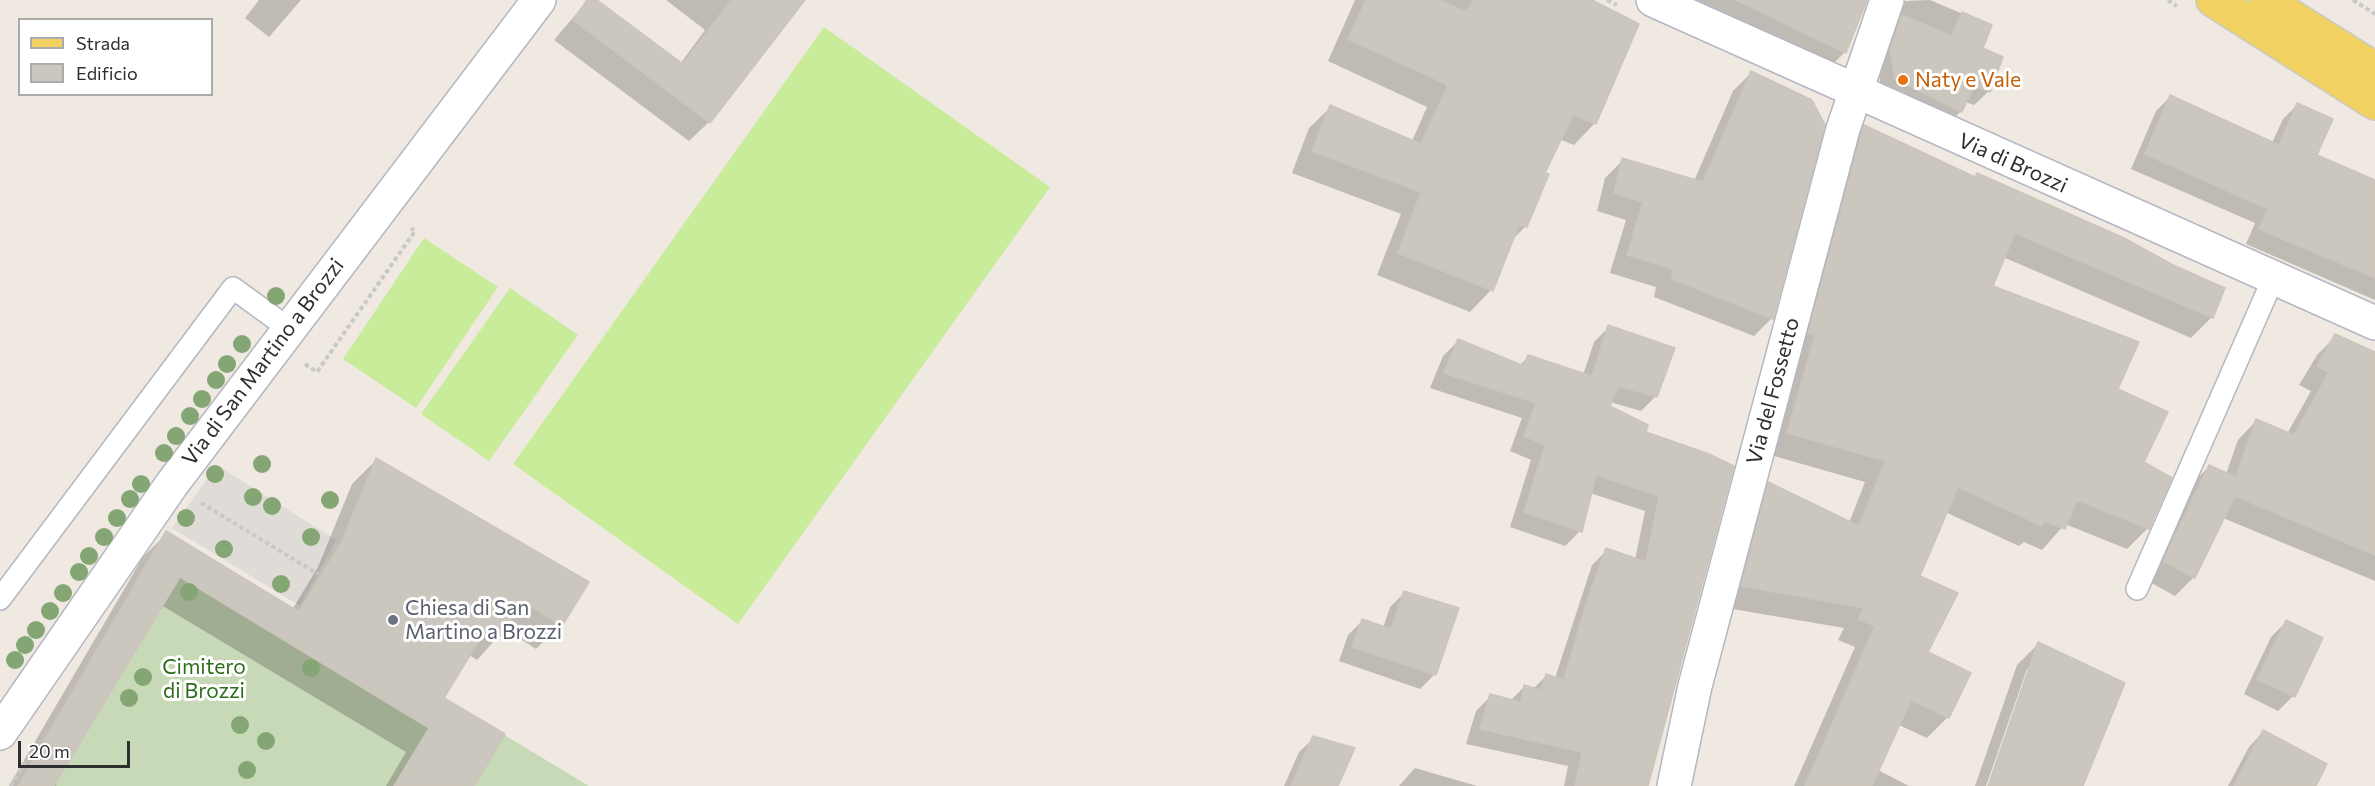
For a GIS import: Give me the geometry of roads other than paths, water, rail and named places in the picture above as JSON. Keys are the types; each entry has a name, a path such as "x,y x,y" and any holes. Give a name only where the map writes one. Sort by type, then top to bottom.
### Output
{"main road":[{"path":"2213,0 2375,103"},
{"path":"2265,0 2375,69"}],"street":[{"name":"Via di San Martino a Brozzi","path":"0,733 172,484 288,328 539,0"},
{"name":"Via di Brozzi","path":"1653,0 2375,323"},
{"name":"Via del Fossetto","path":"1674,786 1695,686 1853,91 1887,0"}],"lane":[{"path":"2137,589 2273,279"},
{"path":"0,599 233,288 288,328"}],"place":[{"name":"Naty e Vale","path":"1903,80"},
{"name":"Chiesa di San Martino a Brozzi","path":"393,620"}],"park label":[{"name":"Cimitero di Brozzi","path":"204,679"}]}
